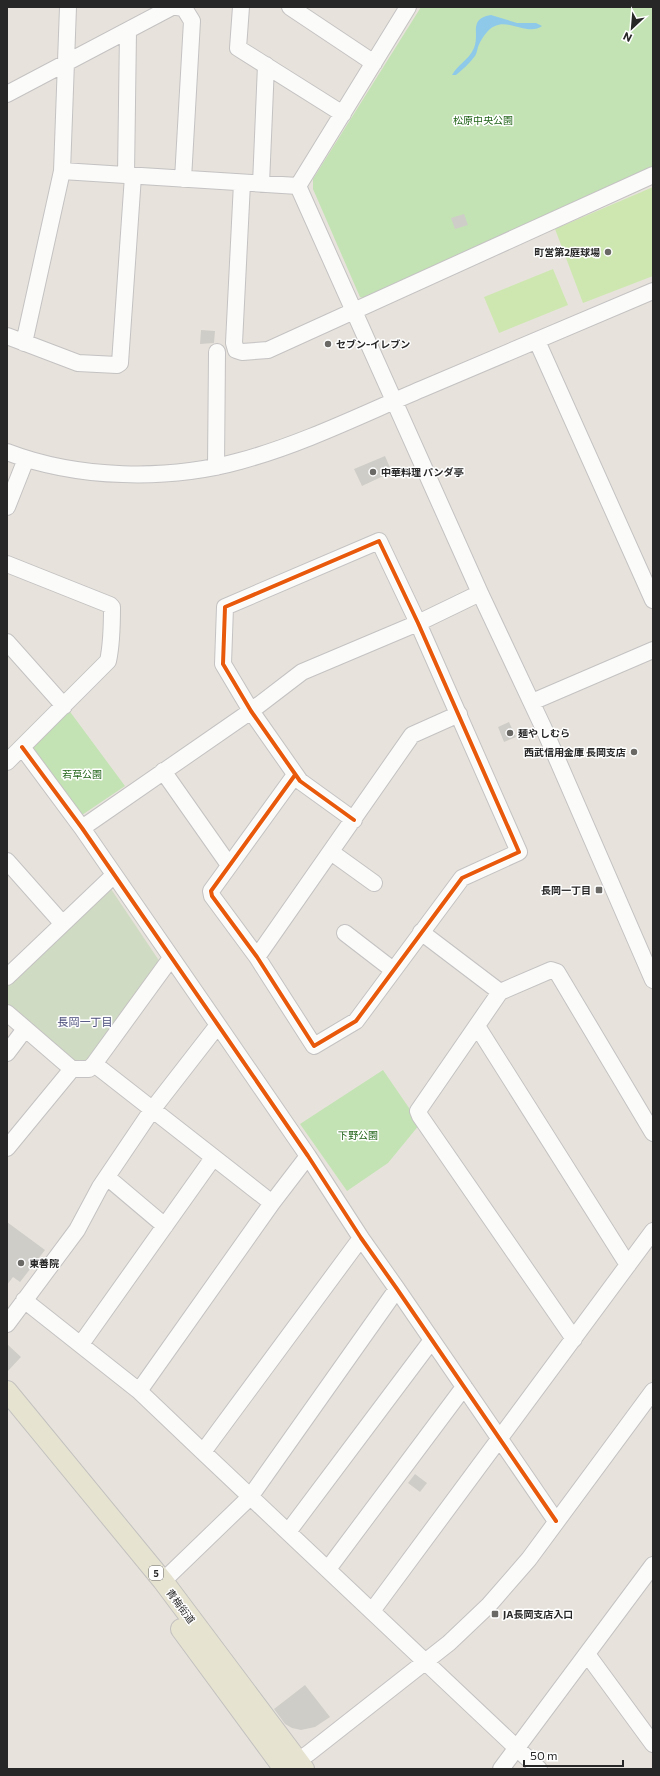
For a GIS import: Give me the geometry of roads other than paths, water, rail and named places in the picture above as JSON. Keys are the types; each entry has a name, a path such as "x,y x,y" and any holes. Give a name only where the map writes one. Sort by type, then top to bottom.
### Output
{"main road":[{"name":"青梅街道","path":"7,1391 163,1581 293,1767"},
{"name":"青梅街道","path":"7,1410 293,1767"}],"street":[{"path":"24,343 62,171 68,7"},
{"path":"7,94 174,7 184,8 192,21 183,179"},
{"path":"241,7 238,48 343,114"},
{"path":"290,7 374,63"},
{"path":"298,186 407,7"},
{"path":"7,336 78,363 117,365 120,363 129,175 128,31"},
{"path":"261,184 266,65"},
{"path":"62,171 298,186"},
{"path":"242,183 234,343 236,350 242,352 268,350 653,174"},
{"path":"298,186 480,593 532,702 653,980"},
{"path":"7,452 26,459 84,471 139,474 170,473 216,467 289,445 653,291"},
{"path":"537,341 653,600"},
{"path":"216,467 217,352"},
{"path":"7,507 26,459"},
{"path":"295,775 213,887 212,896 256,957 314,1046 356,1021 462,878 519,852 418,623 379,541 225,607 223,664 251,711 300,781 354,820"},
{"path":"7,564 112,607 111,647 108,661 7,762"},
{"path":"82,828 251,711 302,672 418,623 480,593"},
{"path":"7,642 64,706"},
{"path":"532,702 653,650"},
{"path":"256,957 354,820 412,735 458,714"},
{"path":"22,747 82,828 218,1025 308,1156 361,1238 556,1521"},
{"path":"163,771 229,866"},
{"path":"331,852 374,883"},
{"path":"7,861 62,923"},
{"path":"7,977 114,875"},
{"path":"421,932 500,992"},
{"path":"345,933 393,970"},
{"path":"7,1013 72,1069 89,1069 171,958"},
{"path":"574,1339 418,1111 500,992 551,970 557,972 653,1133"},
{"path":"7,1324 16,1304 77,1230 100,1187 152,1110 218,1025"},
{"path":"477,1026 628,1265"},
{"path":"7,1053 25,1029"},
{"path":"94,1064 272,1203"},
{"path":"7,1148 12,1131 72,1069"},
{"path":"139,1391 272,1203 308,1156"},
{"path":"80,1344 213,1158"},
{"path":"107,1177 165,1226"},
{"path":"372,1611 500,1440 653,1231"},
{"path":"203,1452 361,1238"},
{"path":"163,1581 250,1497 397,1289"},
{"path":"16,1304 80,1344 139,1391 539,1769"},
{"path":"288,1532 432,1340"},
{"path":"328,1569 464,1387"},
{"path":"293,1767 426,1663 489,1605 529,1559 653,1391"},
{"path":"502,1769 653,1565"},
{"path":"587,1654 653,1744"}],"water":[{"path":"491,15 517,23 536,23 542,26 537,29 525,29 506,24 492,27 482,38 473,59 456,75 452,75 474,48 476,42 477,23 484,17"}],"place":[{"name":"町営第2庭球場","path":"608,252"},
{"name":"セブン-イレブン","path":"328,344"},
{"name":"中華料理 パンダ亭","path":"373,472"},
{"name":"麺や しむら","path":"510,733"},
{"name":"西武信用金庫 長岡支店","path":"634,752"},
{"name":"長岡一丁目","path":"599,890"},
{"name":"東善院","path":"21,1263"},
{"name":"JA長岡支店入口","path":"495,1614"}],"district":[{"name":"長岡一丁目","path":"85,1021"}],"park label":[{"name":"松原中央公園","path":"483,120"},
{"name":"若草公園","path":"82,774"},
{"name":"下野公園","path":"358,1135"}]}
